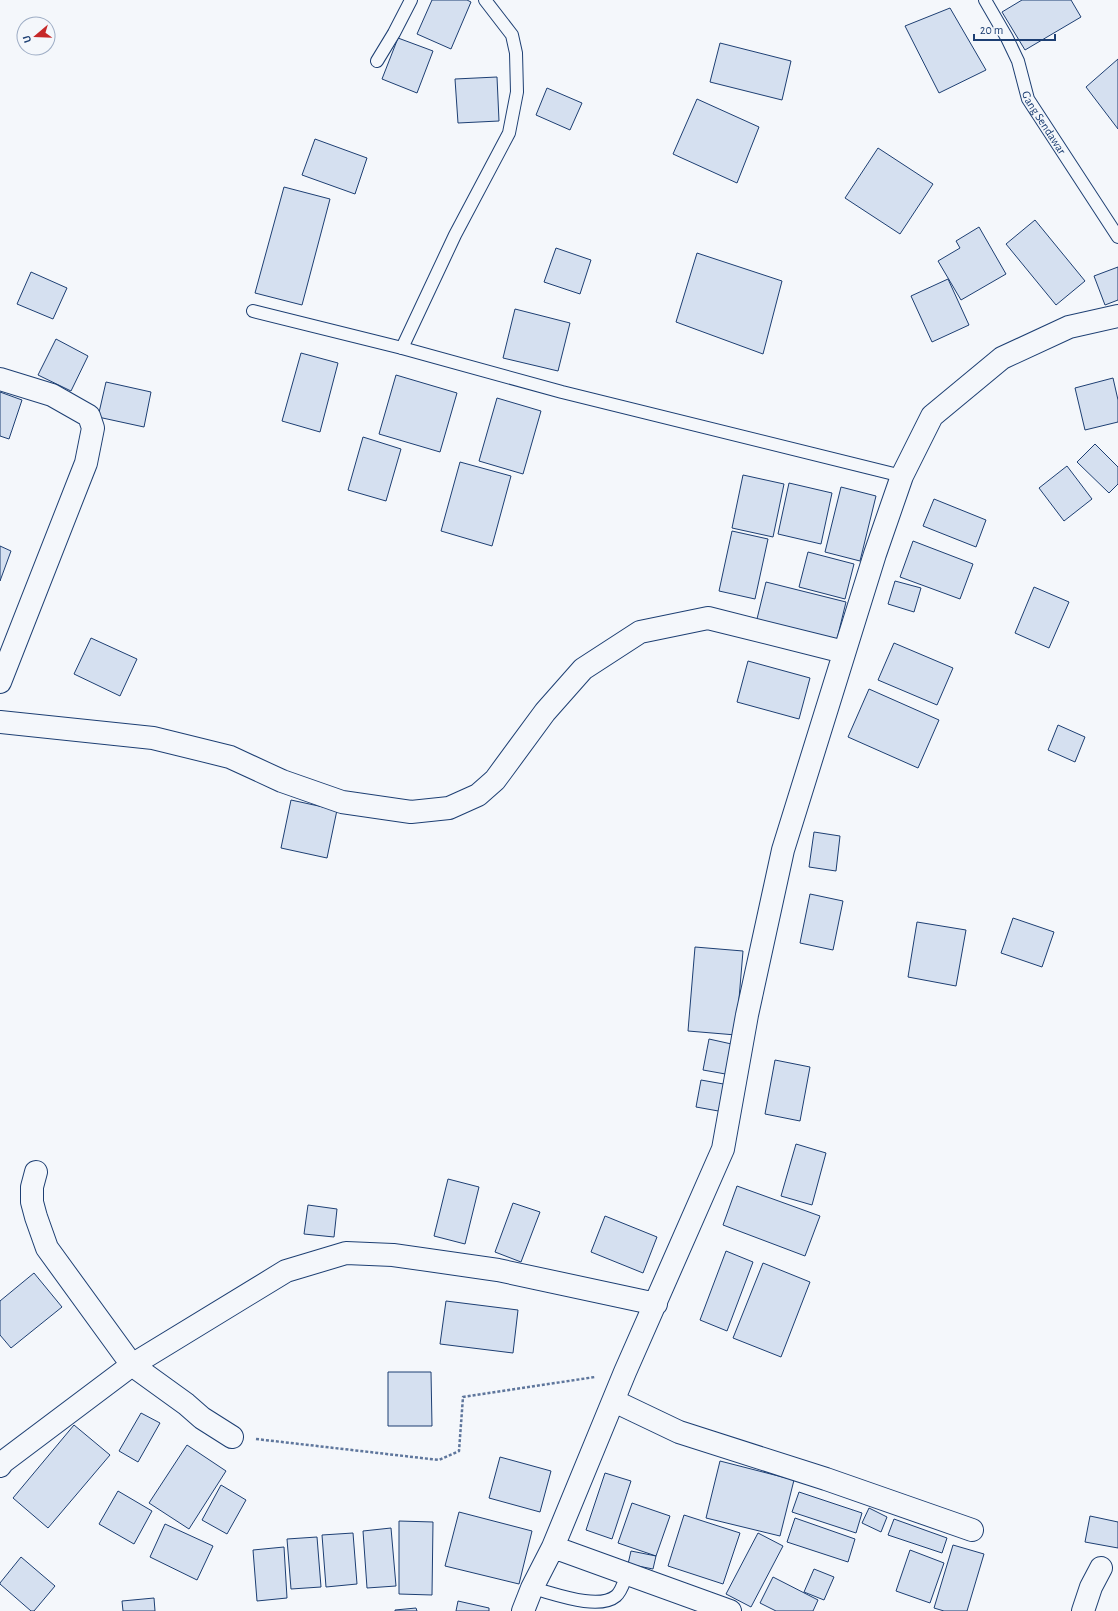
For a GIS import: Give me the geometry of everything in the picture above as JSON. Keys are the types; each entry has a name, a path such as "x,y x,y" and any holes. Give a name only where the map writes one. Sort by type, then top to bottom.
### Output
{"street":[{"path":"523,1611 532,1588 554,1547 625,1372 723,1150 747,1015 783,850 875,554 902,476 932,416 1002,358 1069,327 1118,316"},
{"path":"0,379 52,395 89,416 93,428 86,464 0,682"},
{"path":"0,722 153,738 230,757 282,781 342,802 411,812 449,808 478,795 495,780 545,712 583,669 640,632 708,618 844,652"},
{"path":"36,1172 32,1187 32,1202 47,1248 132,1365 186,1404 202,1418 232,1437"},
{"path":"0,1466 3,1462 132,1365 286,1272 346,1253 393,1255 498,1270 656,1304"},
{"path":"614,1401 679,1432 819,1477 972,1530"},
{"path":"554,1547 730,1611"},
{"path":"1083,1611 1091,1587 1100,1568"}],"lane":[{"path":"377,61 394,33 411,0"},
{"path":"402,348 455,235 509,133 518,92 516,53 512,35 485,0"},
{"name":"Gang Sendawar","path":"985,0 1007,38 1018,61 1028,99 1118,237"},
{"path":"253,311 402,348 562,392 902,476"},
{"path":"532,1588 590,1602 603,1601 617,1595 622,1587 626,1574"}],"path":[{"path":"232,1437 438,1460 459,1451 463,1397 625,1372"}],"building":[{"path":"432,0 467,0 471,2 451,49 417,34"},
{"path":"1022,0 1071,0 1081,17 1025,50 1002,12"},
{"path":"950,8 986,70 939,93 905,26"},
{"path":"398,38 433,51 417,93 382,79"},
{"path":"720,43 791,61 782,100 710,82"},
{"path":"1118,59 1118,129 1086,87"},
{"path":"497,77 499,121 458,123 455,79"},
{"path":"547,88 582,103 570,130 536,115"},
{"path":"697,99 759,127 737,183 673,154"},
{"path":"315,139 367,158 355,194 302,175"},
{"path":"878,148 933,184 900,234 845,198"},
{"path":"284,187 330,199 302,305 255,293"},
{"path":"1035,220 1085,281 1056,305 1006,244"},
{"path":"979,227 1006,274 961,300 938,261 960,248 956,241"},
{"path":"556,248 591,260 580,294 544,282"},
{"path":"697,253 782,281 763,354 676,322"},
{"path":"1118,267 1118,300 1105,305 1094,276"},
{"path":"31,272 67,288 53,319 17,304"},
{"path":"948,279 969,325 932,342 911,296"},
{"path":"515,309 570,323 558,371 503,358"},
{"path":"56,339 88,356 71,391 38,375"},
{"path":"301,353 338,363 320,432 282,421"},
{"path":"396,375 457,393 440,452 379,434"},
{"path":"1113,378 1118,400 1118,422 1085,430 1075,388"},
{"path":"106,382 151,392 144,427 98,417"},
{"path":"0,392 22,400 9,439 0,436"},
{"path":"497,398 541,411 523,474 479,461"},
{"path":"363,437 401,449 386,501 348,490"},
{"path":"1095,444 1118,467 1118,484 1109,493 1077,462"},
{"path":"460,462 511,476 492,546 441,531"},
{"path":"1067,466 1092,499 1064,521 1039,488"},
{"path":"743,475 784,484 773,537 732,528"},
{"path":"789,483 832,493 821,544 778,534"},
{"path":"841,487 876,496 860,561 825,552"},
{"path":"934,499 986,520 976,547 923,526"},
{"path":"732,531 768,539 755,599 719,591"},
{"path":"913,541 973,564 960,599 900,577"},
{"path":"0,546 11,551 0,581"},
{"path":"808,552 854,564 845,599 799,587"},
{"path":"895,581 921,588 914,612 888,604"},
{"path":"766,582 846,602 836,643 756,623"},
{"path":"1034,587 1069,602 1049,648 1015,633"},
{"path":"91,638 137,659 120,696 74,674"},
{"path":"894,643 953,668 937,705 878,680"},
{"path":"748,661 810,678 799,719 737,702"},
{"path":"869,689 939,720 918,768 848,737"},
{"path":"1058,725 1085,737 1075,762 1048,750"},
{"path":"291,800 337,810 327,858 281,848"},
{"path":"814,832 840,836 836,871 809,867"},
{"path":"810,894 843,901 833,950 800,943"},
{"path":"1013,918 1054,932 1042,967 1001,953"},
{"path":"917,922 966,930 956,986 908,977"},
{"path":"695,947 743,951 736,1035 688,1031"},
{"path":"709,1039 736,1045 731,1075 703,1070"},
{"path":"775,1060 810,1067 800,1121 765,1114"},
{"path":"701,1080 729,1085 724,1112 696,1107"},
{"path":"796,1144 826,1153 812,1205 781,1196"},
{"path":"448,1179 479,1187 465,1244 434,1236"},
{"path":"737,1186 820,1216 805,1256 723,1225"},
{"path":"513,1203 540,1212 521,1262 495,1252"},
{"path":"308,1205 337,1209 334,1237 304,1234"},
{"path":"605,1216 657,1237 643,1273 591,1252"},
{"path":"726,1251 753,1262 727,1331 700,1320"},
{"path":"763,1263 810,1282 781,1357 733,1338"},
{"path":"34,1273 62,1307 11,1348 0,1335 0,1301"},
{"path":"446,1301 518,1310 513,1353 440,1344"},
{"path":"388,1372 431,1372 432,1426 388,1426"},
{"path":"141,1413 160,1423 138,1462 119,1451"},
{"path":"74,1425 110,1455 48,1528 13,1498"},
{"path":"187,1445 226,1471 189,1529 149,1503"},
{"path":"500,1457 551,1471 540,1512 489,1498"},
{"path":"720,1461 794,1480 780,1536 706,1518"},
{"path":"605,1473 631,1481 612,1539 586,1530"},
{"path":"221,1485 246,1500 227,1534 202,1520"},
{"path":"118,1491 152,1511 134,1544 99,1524"},
{"path":"799,1492 862,1513 856,1533 792,1512"},
{"path":"632,1503 670,1516 656,1556 618,1543"},
{"path":"869,1508 887,1517 881,1532 862,1523"},
{"path":"459,1512 532,1531 519,1584 445,1566"},
{"path":"684,1515 740,1533 723,1584 668,1566"},
{"path":"1090,1516 1118,1522 1118,1548 1085,1542"},
{"path":"795,1518 855,1539 848,1562 787,1542"},
{"path":"894,1519 947,1538 942,1553 888,1535"},
{"path":"399,1521 433,1522 432,1595 399,1594"},
{"path":"165,1524 213,1546 197,1580 150,1557"},
{"path":"391,1528 396,1586 367,1588 363,1531"},
{"path":"353,1533 357,1584 326,1587 322,1535"},
{"path":"758,1533 783,1546 751,1607 726,1594"},
{"path":"317,1537 321,1587 291,1589 287,1539"},
{"path":"953,1545 984,1554 967,1611 944,1611 934,1608"},
{"path":"284,1547 287,1598 257,1601 253,1550"},
{"path":"910,1550 944,1563 930,1603 896,1591"},
{"path":"631,1551 656,1556 653,1569 628,1564"},
{"path":"21,1557 55,1586 34,1611 31,1611 0,1584"},
{"path":"814,1569 834,1577 824,1600 804,1592"},
{"path":"773,1577 818,1600 813,1611 776,1611 760,1603"},
{"path":"154,1598 155,1611 123,1611 122,1601"},
{"path":"458,1601 489,1608 489,1611 456,1611"},
{"path":"416,1608 417,1611 395,1611 395,1610"}]}
